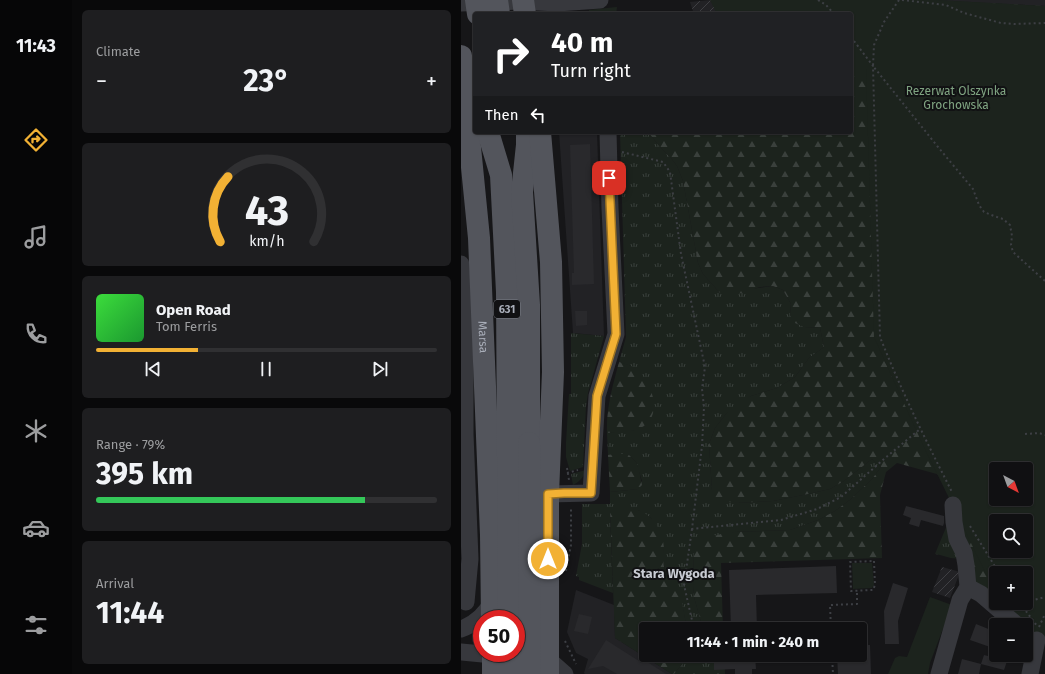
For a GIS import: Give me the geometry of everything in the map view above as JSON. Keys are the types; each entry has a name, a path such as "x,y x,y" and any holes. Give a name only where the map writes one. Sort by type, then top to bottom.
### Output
{"main road":[{"path":"476,0 478,12"},
{"path":"497,0 499,12"},
{"path":"523,0 525,12"},
{"path":"461,59 473,83"},
{"name":"Marsa","path":"461,59 479,238 491,535 492,610"},
{"path":"489,134 501,175"},
{"name":"631","path":"495,134 501,175 507,292 519,443 530,674"},
{"name":"631","path":"510,610 529,305 522,192 515,134"},
{"path":"522,192 527,134"},
{"path":"540,134 551,262 553,356 551,447 548,494 548,666"},
{"path":"499,662 509,674"}],"street":[{"path":"461,3 519,1 557,3 600,0"},
{"path":"548,494 591,493 597,396 616,334 608,134"},
{"path":"461,264 464,318 465,434 470,559 466,602"},
{"path":"939,674 960,600 968,587 966,565 957,539 954,522 954,501"},
{"path":"968,587 981,594 1009,618"},
{"path":"461,631 473,623"},
{"path":"461,631 473,632"},
{"path":"1030,674 1037,635"},
{"path":"525,646 531,648 548,666 565,674"},
{"path":"461,652 473,654"},
{"path":"503,662 525,674"}],"path":[{"path":"818,0 832,12"},
{"path":"899,0 884,22 874,45 873,66 880,337 893,370 954,501"},
{"path":"902,0 946,6 964,13 1001,23 1045,23"},
{"path":"853,40 938,148 973,189 979,205 984,212 1003,219 1010,225 1012,236 1011,245 1013,252 1045,281"},
{"path":"609,149 663,162 669,172 681,254 705,367 702,388 704,407 701,446 684,585 692,622"},
{"path":"692,529 781,520 817,509 841,498 920,429"},
{"path":"1025,434 1039,433 1045,435"},
{"path":"564,474 580,470"},
{"path":"967,522 995,566"},
{"path":"874,561 875,585 873,590 857,590 851,591 850,562 874,561"},
{"path":"831,622 830,605 857,604 857,590"},
{"path":"1033,600 1045,597"},
{"path":"1037,635 1045,614"},
{"path":"832,662 833,674"}],"shaded area":[{"path":"711,0 720,12 693,12 690,2"},
{"path":"928,0 1045,0 1045,6 942,1"},
{"path":"559,134 597,134 604,336 573,333"},
{"path":"942,567 960,572 950,598 932,592"},
{"path":"576,590 614,605 615,638 639,653 639,662 653,662 672,674 585,674 588,659 576,653 567,632"}],"green space":[{"name":"Rezerwat Olszynka Grochowska","path":"710,0 936,0 1045,6 1045,637 1033,634 1033,618 1015,618 1007,610 1033,610 1033,566 989,566 989,580 922,443 874,337 866,69 853,69 853,12 716,12"},
{"path":"936,0 1045,6 1045,637 1033,631 1033,618 1026,618 1026,610 1033,610 1033,566 989,566 989,596 976,584 944,476 897,463 886,472 880,495 882,558 721,563 723,622 701,622 694,597 693,586 694,551 700,538 734,532 790,530 818,520 835,511 851,499 872,479 881,467 872,459 844,481 830,489 773,501 737,503 721,501 715,498 712,491 709,444 715,428 726,414 739,402 751,396 777,388 795,377 809,358 824,347 820,328 804,327 795,323 790,315 791,304 783,290 773,286 760,287 735,295 720,293 703,274 698,263 683,181 677,166 650,134 853,134 853,14"},
{"path":"617,7 616,12 589,12 589,10"},
{"path":"620,134 650,134 677,166 683,181 698,263 703,274 720,293 773,286 783,290 791,304 790,315 804,327 820,328 824,347 809,358 795,377 777,388 751,396 726,414 715,428 709,444 712,491 737,503 773,501 830,489 844,481 872,459 881,467 872,479 851,499 835,511 818,520 790,530 734,532 694,551 694,597 701,622 686,622 682,604 665,569 662,559 664,549 651,518 638,510 610,511 613,593 579,580 579,577 576,576 582,544 582,504 610,504 610,492 638,489 642,481 636,462 628,454 608,455 607,433 635,430 631,366 619,362 626,337"},
{"path":"571,333 604,336 588,393 583,467 570,471 566,457 566,443 569,394 571,394"},
{"path":"619,362 631,366 644,377 652,394 654,403 653,412 650,420 640,428 626,432 607,433 612,388"},
{"path":"628,454 636,462 642,485 638,489 610,492 608,455"},
{"path":"586,470 581,479 573,485 571,474"},
{"path":"625,508 638,510 653,520 662,536 664,548 663,562 665,570 676,585 681,597 686,622 639,622 639,653 615,638 610,510"},
{"path":"950,518 961,558 951,558 935,554"},
{"path":"852,563 872,563 874,585 872,588 853,589"},
{"path":"930,597 952,605 930,663 928,674 888,674 895,658 899,656 907,657"},
{"path":"653,662 684,662 674,674"},
{"path":"684,662 724,662 725,674 674,674"}],"building":[{"path":"590,144 594,284 572,285 572,273 574,273 570,145"},
{"path":"575,311 587,311 587,325 576,326"},
{"path":"906,506 944,516 943,526 921,520 919,527 909,524 911,518 903,515"},
{"path":"836,566 837,593 756,595 757,622 731,622 729,570"},
{"path":"893,583 908,588 898,621 899,644 885,644 884,611"},
{"path":"579,614 592,617 588,634 574,631"},
{"path":"976,624 989,629 989,647 970,640"},
{"path":"606,640 639,662 647,662 666,674 617,674 603,666 588,669"},
{"path":"867,645 870,645 871,674 838,674 837,662 867,662"},
{"path":"984,655 989,656 989,662 1007,662 1004,670 981,664"},
{"path":"962,659 981,664 979,674 958,674"},
{"path":"714,662 756,662 756,669 752,669 752,674 735,674 735,669 714,670"}],"district":[{"name":"Stara Wygoda","path":"674,573"}],"route":[{"path":"548,559 548,494 591,493 597,396 616,334 609,178"}]}
